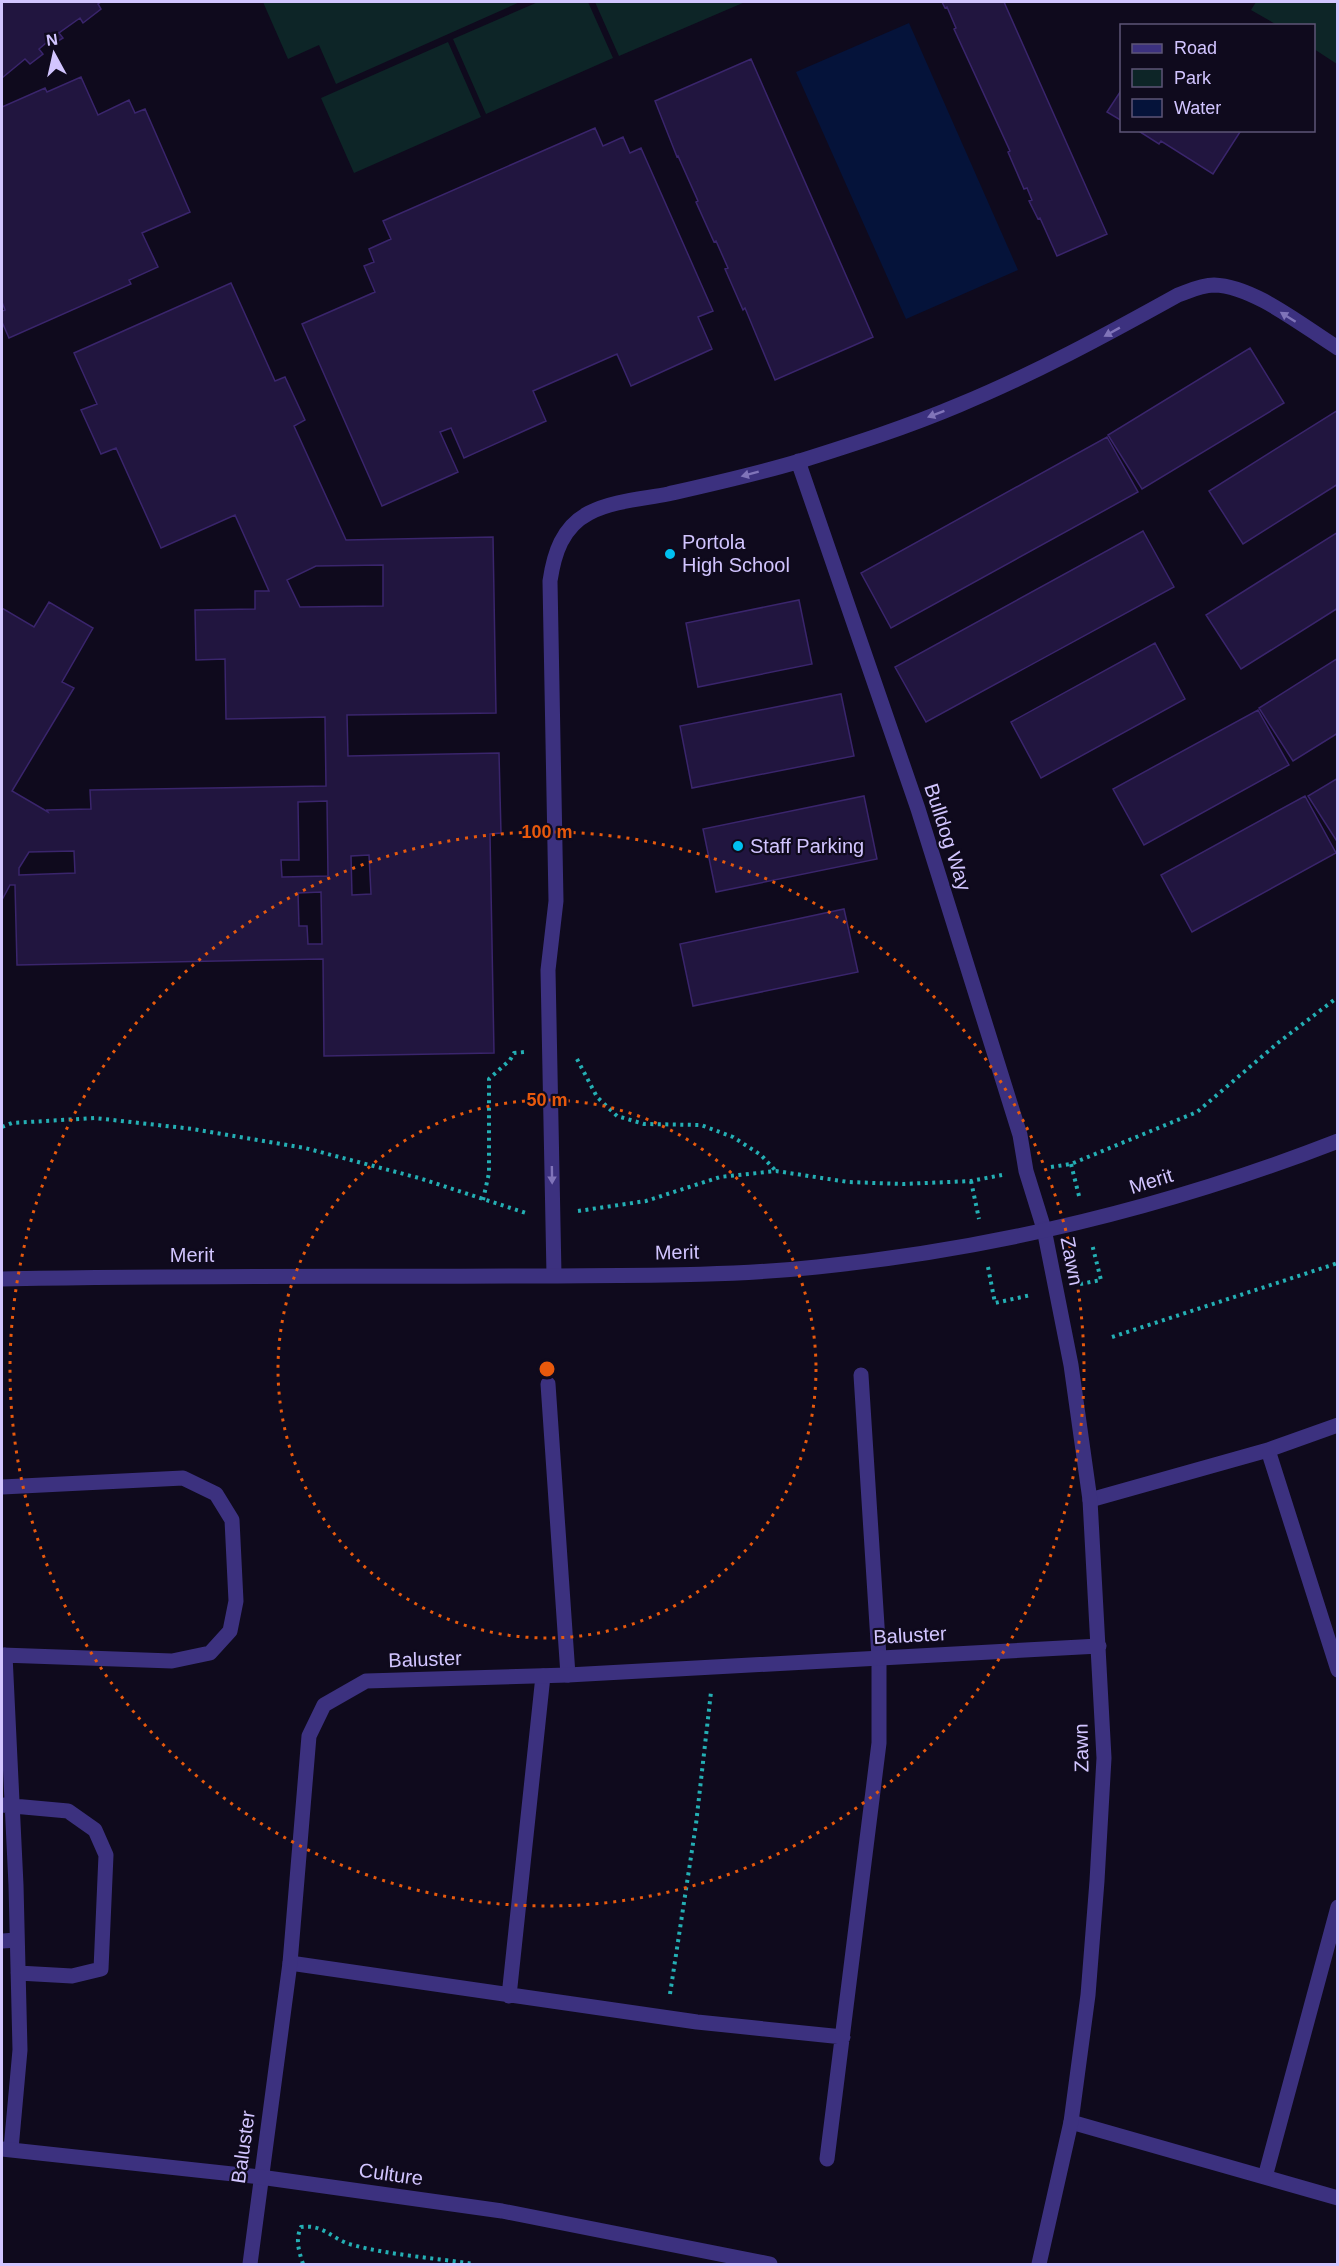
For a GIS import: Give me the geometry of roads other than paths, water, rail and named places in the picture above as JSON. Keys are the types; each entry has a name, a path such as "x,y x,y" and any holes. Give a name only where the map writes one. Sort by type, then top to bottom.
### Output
{"street":[{"path":"554,1275 548,970 556,901 550,581 554,555 563,538 587,514 607,506 704,486 798,461 897,429 958,406 1055,361 1178,295 1196,288 1213,285 1231,287 1253,294 1338,348"},
{"name":"Bulldog Way","path":"798,461 918,809 1020,1135 1026,1171 1044,1229"},
{"name":"Merit","path":"2,1279 153,1276 696,1274 814,1268 894,1257 1044,1229 1131,1209 1273,1167 1338,1142"},
{"name":"Zawn","path":"1039,2265 1071,2122 1088,1995 1098,1881 1104,1758 1090,1500 1071,1365 1044,1229"},
{"path":"827,2159 879,1743 879,1657 861,1375"},
{"path":"548,1384 568,1675"},
{"path":"1090,1500 1268,1450 1338,1425"},
{"path":"1268,1450 1338,1670"},
{"path":"2,1487 183,1478 216,1494 232,1520 236,1601 230,1631 210,1653 172,1661 3,1655 7,1806 17,1940 20,2050 6,2149"},
{"name":"Baluster","path":"250,2265 290,1964 309,1736 324,1705 366,1682 568,1675 1099,1646"},
{"path":"509,1996 543,1676"},
{"path":"7,1806 68,1811 95,1830 106,1855 101,1970 72,1976 18,1973"},
{"path":"1265,2177 1338,1907"},
{"path":"2,1941 17,1940"},
{"path":"290,1964 666,2018 843,2037"},
{"path":"1071,2122 1338,2198"},
{"name":"Culture","path":"6,2149 260,2177 502,2211 770,2265"}],"water":[{"path":"909,23 1018,270 906,319 796,72"}],"place":[{"name":"Portola High School","path":"670,554"},
{"name":"Staff Parking","path":"738,846"}]}
